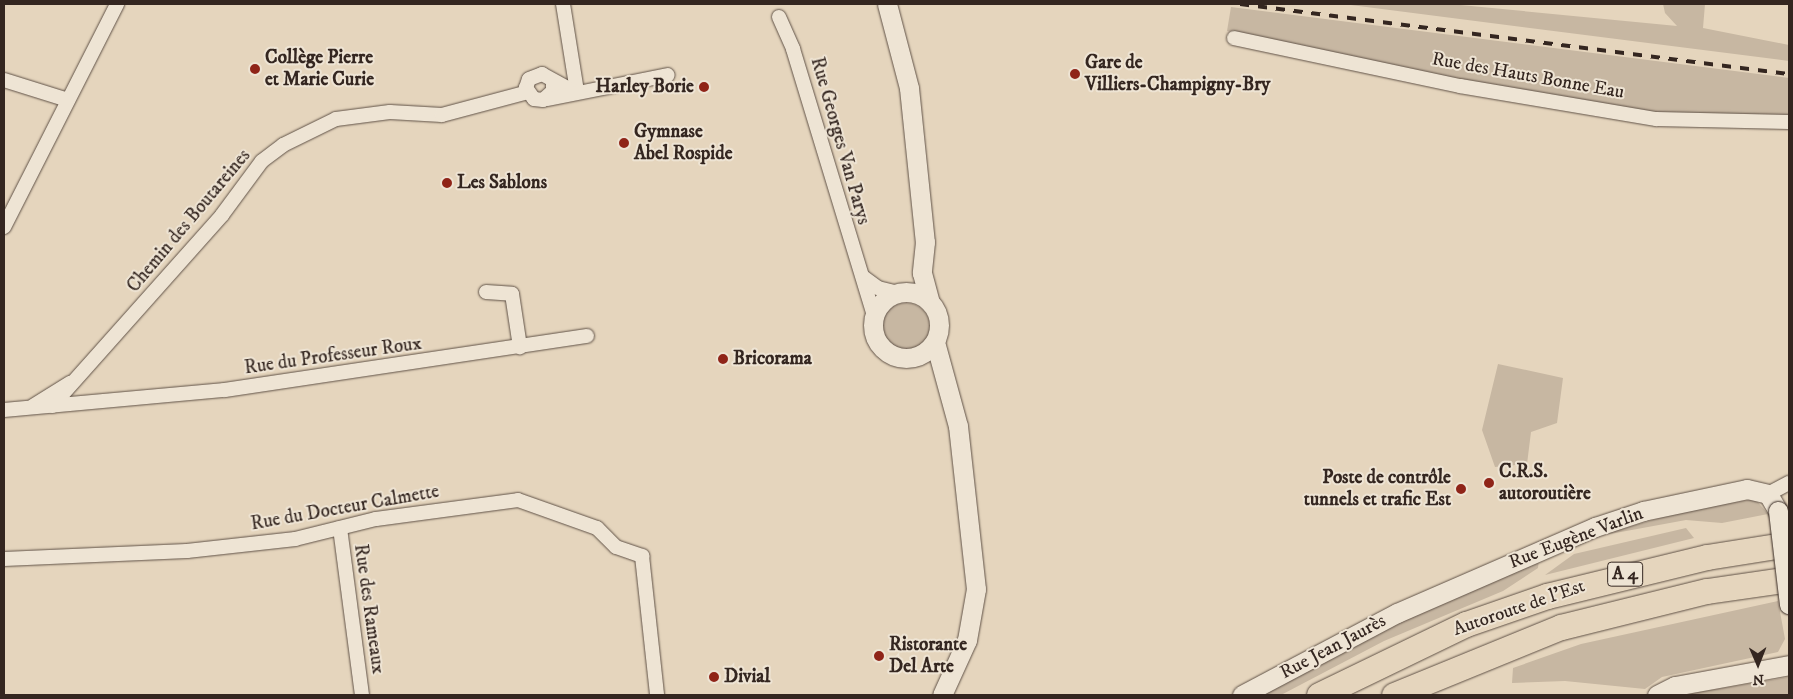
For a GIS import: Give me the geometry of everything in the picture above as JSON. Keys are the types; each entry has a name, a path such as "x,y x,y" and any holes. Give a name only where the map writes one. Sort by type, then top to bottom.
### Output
{"highway":[{"name":"Autoroute de l’Est","path":"1319,695 1466,624 1547,596 1707,556 1789,544"},
{"name":"Autoroute de l’Est","path":"1394,695 1561,627 1707,591 1789,579"}],"main road":[{"path":"887,4 897,36 915,134 925,242 922,273 930,302 939,317 935,342 943,380 958,426 976,589 967,640 942,695"},
{"path":"922,273 902,293 881,303 874,316 875,335 882,347 907,358 943,380"},
{"path":"902,293 930,302"},
{"path":"907,358 923,354 935,342"},
{"name":"Rue Eugène Varlin","path":"1397,613 1578,534 1643,511 1747,489 1768,494"},
{"path":"1768,494 1778,511 1789,604"},
{"name":"Rue Jean Jaurès","path":"1242,695 1397,613"},
{"path":"1657,695 1675,686 1787,662"}],"street":[{"path":"4,227 117,4"},
{"path":"563,4 575,91"},
{"name":"Rue Georges Van Parys","path":"778,17 794,49 874,316"},
{"name":"Rue des Hauts Bonne Eau","path":"1234,38 1460,86 1656,119 1789,122"},
{"path":"575,91 537,74 529,79 528,92 534,100 568,96 575,91 668,75"},
{"path":"4,80 68,100"},
{"path":"548,99 552,82"},
{"name":"Chemin des Boutareines","path":"31,408 62,392 76,380 222,215 262,161 283,145 336,118 390,112 442,116 528,92"},
{"path":"863,277 902,293"},
{"path":"486,292 512,294 520,347"},
{"name":"Rue du Professeur Roux","path":"4,410 82,404 308,379 587,336"},
{"path":"62,392 82,404"},
{"name":"Chemin des Boutareines","path":"52,406 62,392"},
{"path":"1768,494 1789,483"},
{"name":"Rue du Docteur Calmette","path":"4,559 187,551 295,539 340,528 518,500 597,528 612,545 638,553 644,562 657,695"},
{"name":"Rue des Rameaux","path":"340,528 362,695"}],"shaded area":[{"path":"1343,4 1450,4 1677,26 1665,13 1663,4 1705,4 1703,28 1789,45 1789,61"},
{"path":"1231,7 1789,78 1789,121 1687,124 1452,84 1227,31"},
{"path":"901,303 911,303 923,310 930,322 930,332 923,344 911,351 901,351 893,347 886,340 882,332 882,322 886,314 893,307"},
{"path":"1498,364 1563,378 1557,423 1531,432 1527,464 1495,467 1482,430"},
{"path":"1755,499 1768,514 1722,523 1686,520 1599,536 1686,510"},
{"path":"1686,528 1694,538 1545,575 1574,554"},
{"path":"1539,559 1538,568 1503,591 1384,641 1281,695 1261,695 1404,619"},
{"path":"1778,601 1785,639 1778,652 1662,677 1645,689 1565,681 1512,683 1513,668 1581,644"},
{"path":"1789,677 1789,695 1682,695"}],"railway":[{"path":"1240,4 1789,74"}],"place":[{"name":"Collège Pierre et Marie Curie","path":"255,69"},
{"name":"Gare de Villiers-Champigny-Bry","path":"1075,74"},
{"name":"Harley Borie","path":"704,87"},
{"name":"Gymnase Abel Rospide","path":"624,143"},
{"name":"Les Sablons","path":"447,183"},
{"name":"Bricorama","path":"723,359"},
{"name":"C.R.S. autoroutière","path":"1489,483"},
{"name":"Poste de contrôle tunnels et trafic Est","path":"1461,489"},
{"name":"Ristorante Del Arte","path":"879,656"},
{"name":"Divial","path":"714,677"}]}
